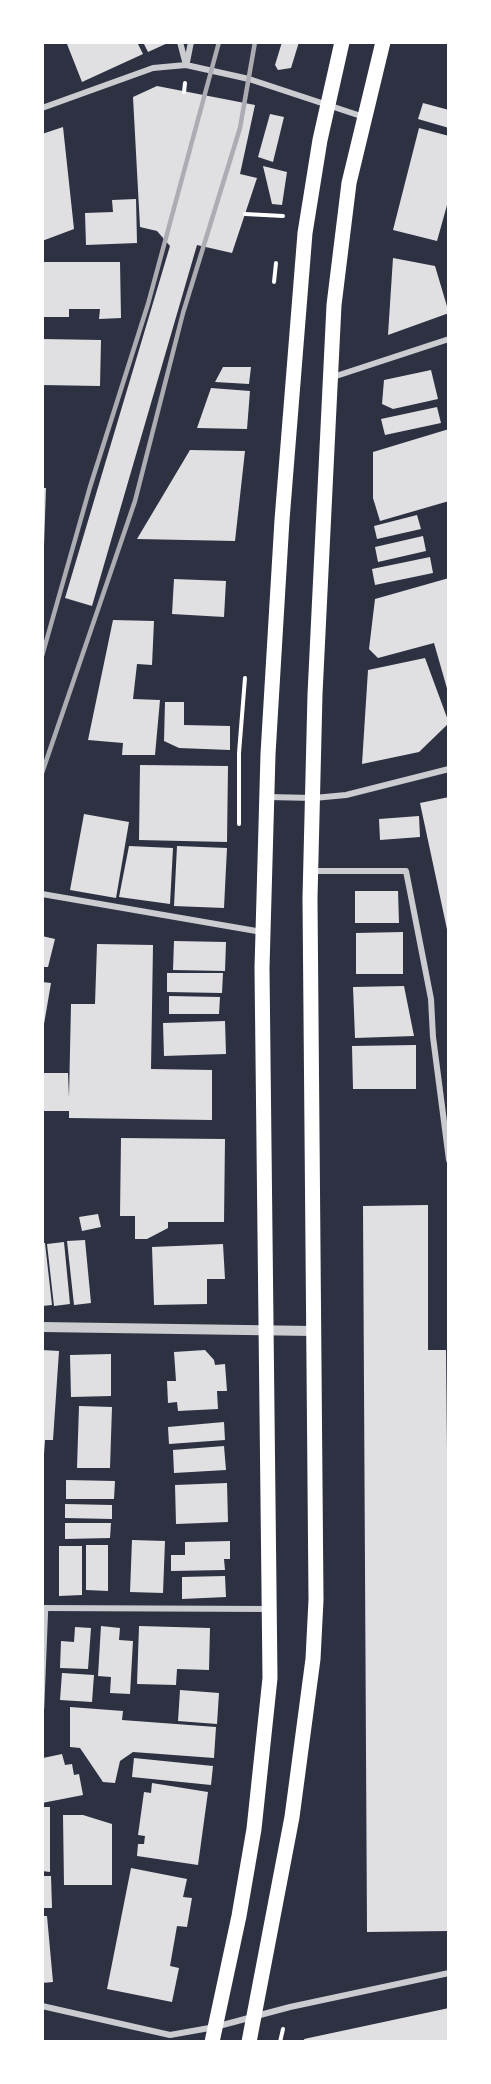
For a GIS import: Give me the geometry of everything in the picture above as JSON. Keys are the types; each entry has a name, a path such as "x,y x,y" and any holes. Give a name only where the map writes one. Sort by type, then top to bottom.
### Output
{"main road":[{"path":"213,2035 239,1916 255,1818 270,1678 262,932 267,796 281,531 301,276 312,182 326,106 342,42"},
{"path":"249,2042 292,1817 312,1672 316,1600 311,871 315,694 330,378 342,231 349,183 383,42"}],"street":[{"path":"180,42 186,65"},
{"path":"186,65 191,42"},
{"path":"42,108 153,68 186,65 249,79 364,117"},
{"path":"330,378 449,339"},
{"path":"267,796 314,798 346,795 449,769"},
{"path":"311,871 406,871 431,999 433,1037 449,1160"},
{"path":"42,894 262,932"},
{"path":"42,1327 313,1331"},
{"path":"44,1608 270,1609"},
{"path":"42,2006 170,2035 213,2035 290,2007 449,1973"}],"lane":[{"path":"42,1708 44,1608"}],"path":[{"path":"177,82 196,86"},
{"path":"283,227 287,205"},
{"path":"245,214 285,216"},
{"path":"274,291 276,259"},
{"path":"239,825 239,753 246,671"},
{"path":"279,2042 283,2029"}],"building":[{"path":"73,42 137,42 143,54 82,82 67,44"},
{"path":"143,42 170,42 148,52"},
{"path":"282,42 299,42 291,68 278,70 275,65"},
{"path":"157,86 255,105 240,174 257,178 232,253 197,245 92,606 65,598 170,246 157,231 140,227 133,97"},
{"path":"423,103 449,110 449,128 418,119"},
{"path":"270,114 284,117 273,162 258,157"},
{"path":"63,127 74,229 42,241 42,134"},
{"path":"419,128 449,136 449,198 437,241 393,230"},
{"path":"263,166 287,172 282,205 272,204"},
{"path":"136,199 137,243 86,245 85,213 113,212 112,200"},
{"path":"393,258 435,266 449,313 388,335"},
{"path":"42,262 120,262 121,318 99,319 100,309 69,309 69,317 42,317"},
{"path":"42,339 101,340 100,386 42,385"},
{"path":"223,367 251,367 249,384 215,382"},
{"path":"431,370 438,399 393,409 382,404 384,380"},
{"path":"211,388 250,391 247,429 197,428"},
{"path":"437,407 441,423 385,435 381,419"},
{"path":"449,429 449,501 380,521 373,498 373,452"},
{"path":"190,450 245,451 235,541 137,539"},
{"path":"42,488 46,488 44,546 42,546"},
{"path":"417,515 421,529 377,539 374,526"},
{"path":"423,536 426,551 378,562 375,547"},
{"path":"430,557 433,573 375,585 372,569"},
{"path":"449,578 448,692 434,643 378,658 369,649 375,599"},
{"path":"174,579 226,581 224,617 172,614"},
{"path":"113,620 154,621 152,665 137,664 133,699 160,700 155,755 122,755 123,743 88,740"},
{"path":"425,658 449,723 419,752 362,764 368,670"},
{"path":"165,702 184,702 184,725 230,726 230,750 179,748 164,741"},
{"path":"140,765 228,766 227,842 139,840"},
{"path":"449,797 449,933 448,934 420,803"},
{"path":"84,814 129,822 116,898 70,890"},
{"path":"419,816 420,837 380,840 379,819"},
{"path":"129,846 173,848 170,904 119,897"},
{"path":"177,846 227,848 224,908 174,906"},
{"path":"355,891 398,891 399,923 355,923"},
{"path":"403,932 403,974 356,974 356,933"},
{"path":"42,936 55,939 48,967 42,967"},
{"path":"174,941 226,942 225,971 173,970"},
{"path":"97,944 153,945 151,1069 212,1070 212,1120 69,1118 69,1111 42,1111 42,1073 68,1073 69,1098 71,1004 95,1004"},
{"path":"167,973 223,973 222,993 167,992"},
{"path":"42,982 51,983 43,1030 42,1030"},
{"path":"404,986 414,1036 355,1038 353,987"},
{"path":"169,996 220,997 219,1014 169,1014"},
{"path":"225,1021 226,1054 164,1056 163,1023"},
{"path":"416,1045 416,1089 353,1089 352,1046"},
{"path":"121,1138 225,1139 224,1222 168,1222 168,1228 147,1239 135,1239 135,1216 120,1216"},
{"path":"428,1205 428,1350 446,1350 447,1450 449,1450 449,1931 367,1932 363,1206"},
{"path":"98,1214 101,1227 82,1231 79,1217"},
{"path":"85,1240 91,1303 74,1305 67,1241"},
{"path":"64,1242 70,1304 54,1306 47,1244"},
{"path":"42,1243 45,1243 52,1305 42,1306"},
{"path":"223,1244 225,1279 207,1279 207,1304 154,1305 152,1247"},
{"path":"42,1350 59,1351 53,1440 45,1440 44,1454"},
{"path":"205,1350 214,1360 215,1365 225,1364 227,1391 217,1391 218,1409 178,1411 177,1402 168,1403 167,1381 176,1381 174,1352"},
{"path":"111,1354 111,1396 71,1397 70,1355"},
{"path":"79,1406 112,1407 110,1468 77,1468"},
{"path":"224,1422 225,1440 169,1444 168,1427"},
{"path":"224,1446 226,1470 174,1473 173,1450"},
{"path":"66,1480 115,1481 114,1499 66,1499"},
{"path":"227,1483 228,1522 176,1524 175,1485"},
{"path":"65,1504 112,1505 112,1519 65,1518"},
{"path":"65,1523 111,1523 110,1538 65,1539"},
{"path":"132,1540 165,1541 163,1593 130,1592"},
{"path":"230,1541 230,1559 224,1559 225,1570 171,1571 171,1555 185,1555 185,1542"},
{"path":"86,1545 108,1545 108,1591 86,1590"},
{"path":"59,1546 82,1546 82,1595 59,1596"},
{"path":"225,1576 226,1597 182,1599 182,1577"},
{"path":"101,1626 120,1628 119,1640 133,1641 130,1694 110,1693 111,1677 98,1676"},
{"path":"139,1626 210,1628 209,1670 177,1669 176,1685 137,1684"},
{"path":"75,1627 91,1628 88,1669 60,1668 61,1641 74,1642"},
{"path":"62,1673 94,1675 92,1702 60,1700"},
{"path":"180,1690 219,1693 217,1724 178,1721"},
{"path":"70,1707 123,1711 122,1720 216,1727 214,1758 133,1752 120,1761 115,1783 103,1782 80,1748 70,1747"},
{"path":"62,1754 65,1765 72,1764 74,1775 79,1774 83,1795 42,1803 43,1758"},
{"path":"134,1758 213,1766 211,1785 132,1777"},
{"path":"152,1783 208,1792 198,1865 137,1856 138,1844 144,1844 145,1836 138,1835 144,1792 151,1793"},
{"path":"42,1807 50,1807 50,1872 42,1871"},
{"path":"63,1815 83,1815 112,1824 112,1885 64,1885"},
{"path":"131,1868 187,1879 183,1897 192,1898 187,1927 177,1926 170,1966 179,1968 172,2002 107,1989"},
{"path":"42,1876 51,1876 52,1908 42,1908"},
{"path":"42,1916 47,1916 53,1982 42,1983"},
{"path":"449,2008 449,2042 305,2042 304,2039"}],"railway":[{"path":"42,656 90,487 148,304 219,42"},
{"path":"42,773 135,501 183,313 240,128 255,42"}]}
